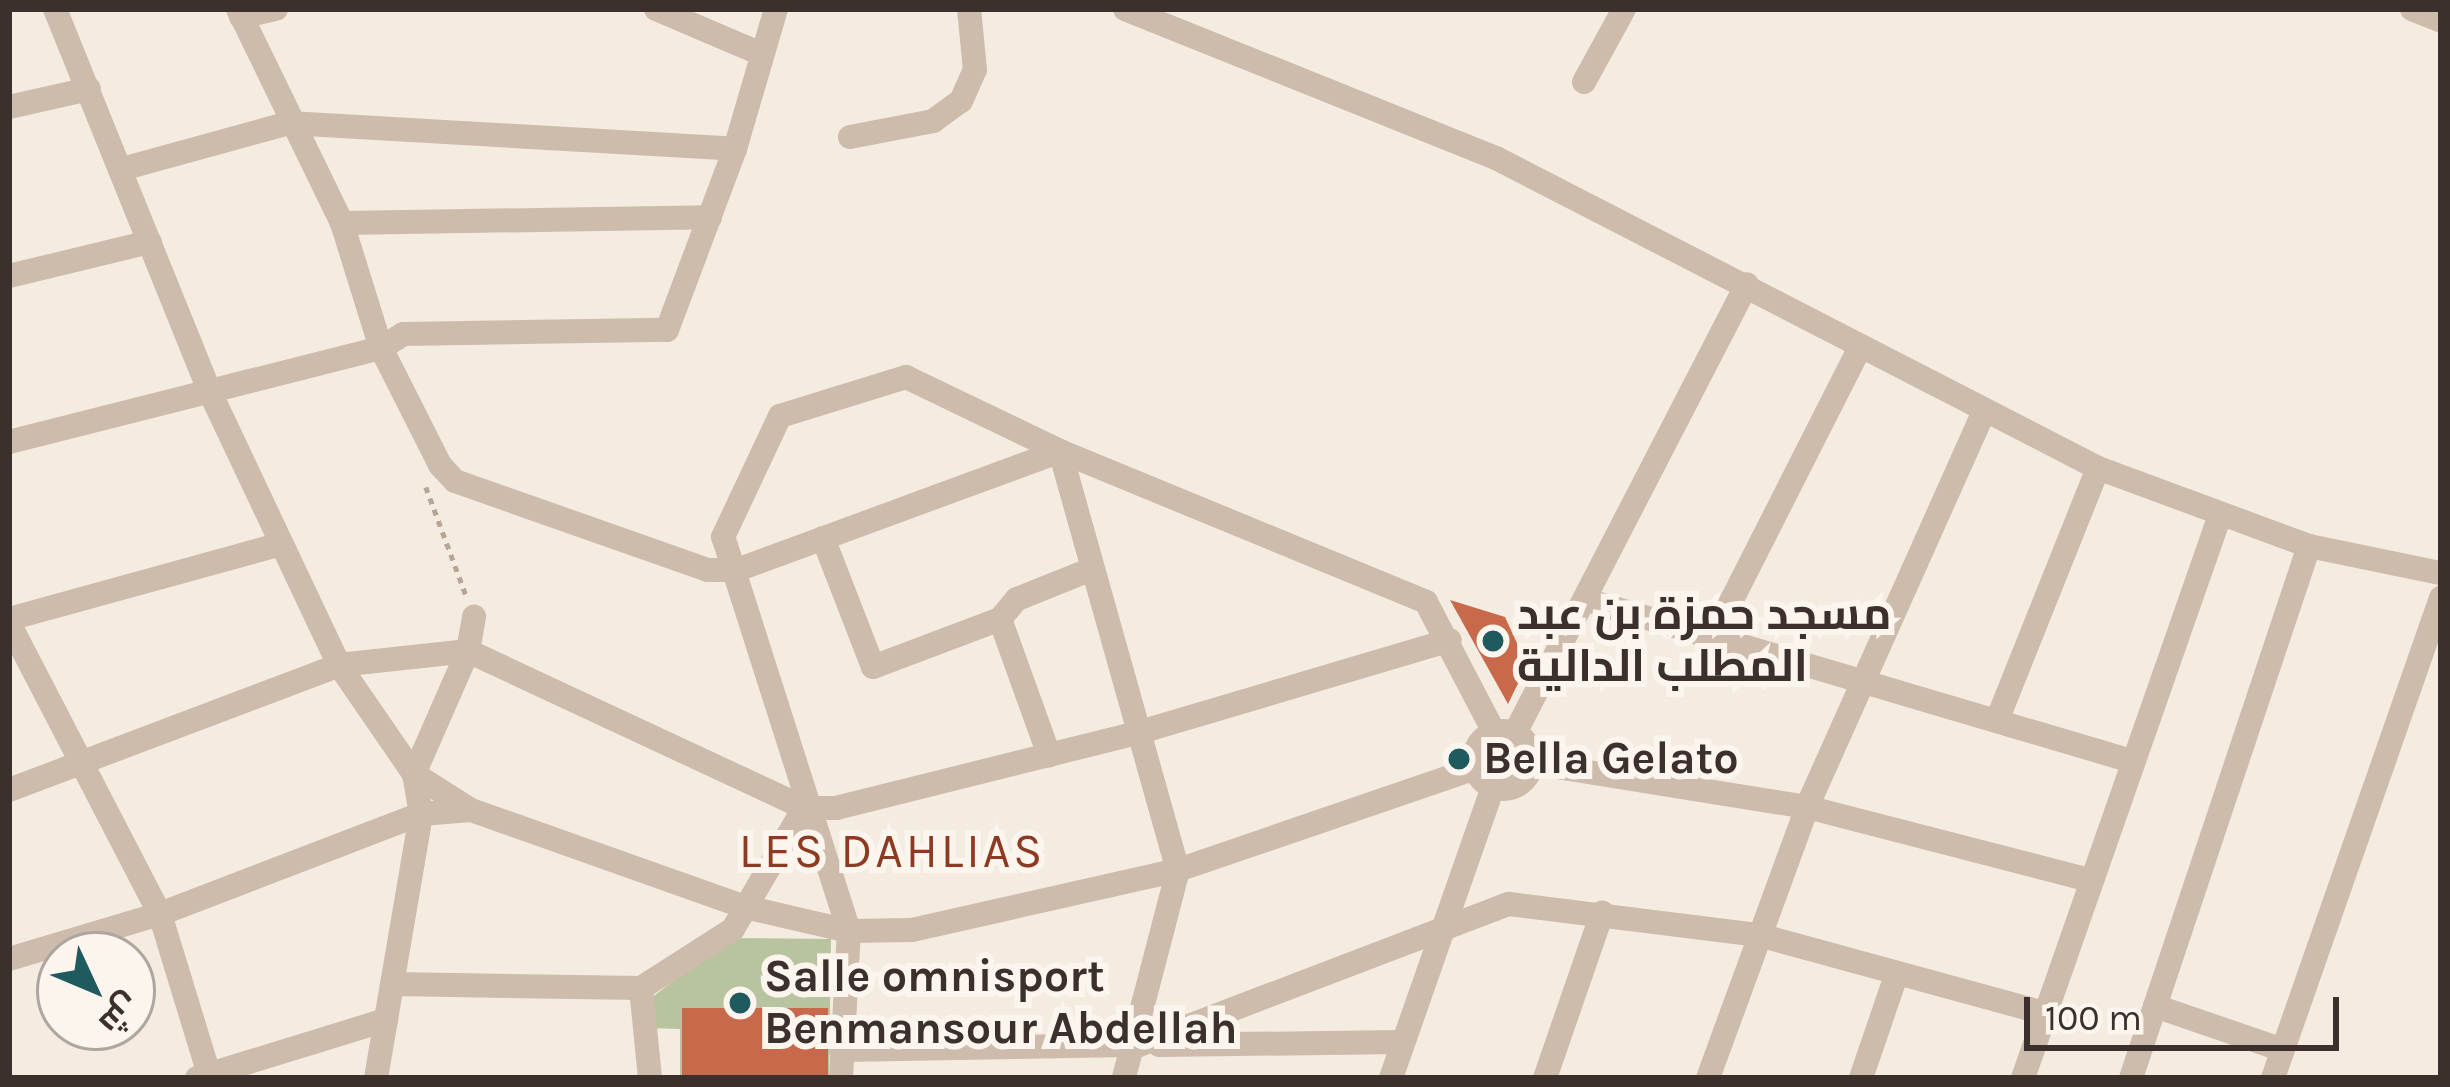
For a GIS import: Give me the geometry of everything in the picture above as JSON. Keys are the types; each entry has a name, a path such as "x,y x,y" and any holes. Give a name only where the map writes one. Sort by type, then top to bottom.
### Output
{"street":[{"path":"55,9 209,390 278,545 339,665 414,774 471,810 657,883 745,907 849,931 912,930 1178,870 1484,777 1518,784 1532,763"},
{"path":"276,9 240,13 342,223 381,348 440,465 455,481 708,570 737,570 1060,451"},
{"path":"656,9 759,53"},
{"path":"9,442 381,348 403,334 667,330 735,149 759,53 776,9"},
{"path":"850,137 932,121 961,100 975,70 968,9"},
{"path":"1125,9 1496,158 1747,284 1859,349 2098,468 2309,546 2441,573"},
{"path":"1584,82 1624,9"},
{"path":"2412,9 2441,21"},
{"path":"9,107 89,89"},
{"path":"122,170 289,122 735,149"},
{"path":"342,223 710,217"},
{"path":"9,276 150,242"},
{"path":"1391,1078 1447,928 1484,777 1476,751 1505,732 1590,601 1747,284"},
{"path":"1713,637 1859,349"},
{"path":"841,1078 849,931 804,808 792,738 723,537 780,416 906,377 1060,451 1426,602 1505,732 1532,763 1807,807 2089,880"},
{"path":"1708,1078 1807,807 1984,412"},
{"path":"1060,451 1088,571 1178,870 1138,1045 1124,1078"},
{"path":"1998,718 2098,468"},
{"path":"2024,1078 2128,760 2220,515"},
{"path":"823,538 873,667 1000,619 1017,598 1088,571"},
{"path":"278,545 9,621 78,764 160,914 205,1077 386,1020"},
{"path":"2131,1078 2309,546"},
{"path":"2273,1078 2441,598"},
{"path":"1590,601 2128,760"},
{"path":"376,1078 421,814 414,774 468,651 474,617"},
{"path":"1000,619 1049,755"},
{"path":"9,790 339,665 468,651 804,808 836,808 1139,732 1450,640"},
{"path":"394,984 641,988 705,954 745,907 804,808"},
{"path":"9,959 160,914 421,814 471,810"},
{"path":"1138,1045 1508,904 1759,935 2045,1013"},
{"path":"1545,1078 1602,913"},
{"path":"1861,1078 1897,973"},
{"path":"641,988 650,1078"},
{"path":"2155,1006 2282,1050"},
{"path":"841,1050 1402,1042"}],"path":[{"path":"426,487 474,617"}],"green space":[{"name":"Salle omnisport Benmansour Abdellah","path":"731,938 831,939 829,1078 680,1078 680,1029 650,1028 651,998"}],"building":[{"name":"مسجد حمزة بن عبد المطلب الدالية","path":"1450,600 1505,617 1527,665 1508,704"},
{"path":"682,1008 828,1008 828,1078 682,1078"}],"place":[{"name":"مسجد حمزة بن عبد المطلب الدالية","path":"1493,641"},
{"name":"Bella Gelato","path":"1459,759"},
{"name":"Salle omnisport Benmansour Abdellah","path":"740,1003"}],"district":[{"name":"LES DAHLIAS","path":"892,852"}]}
